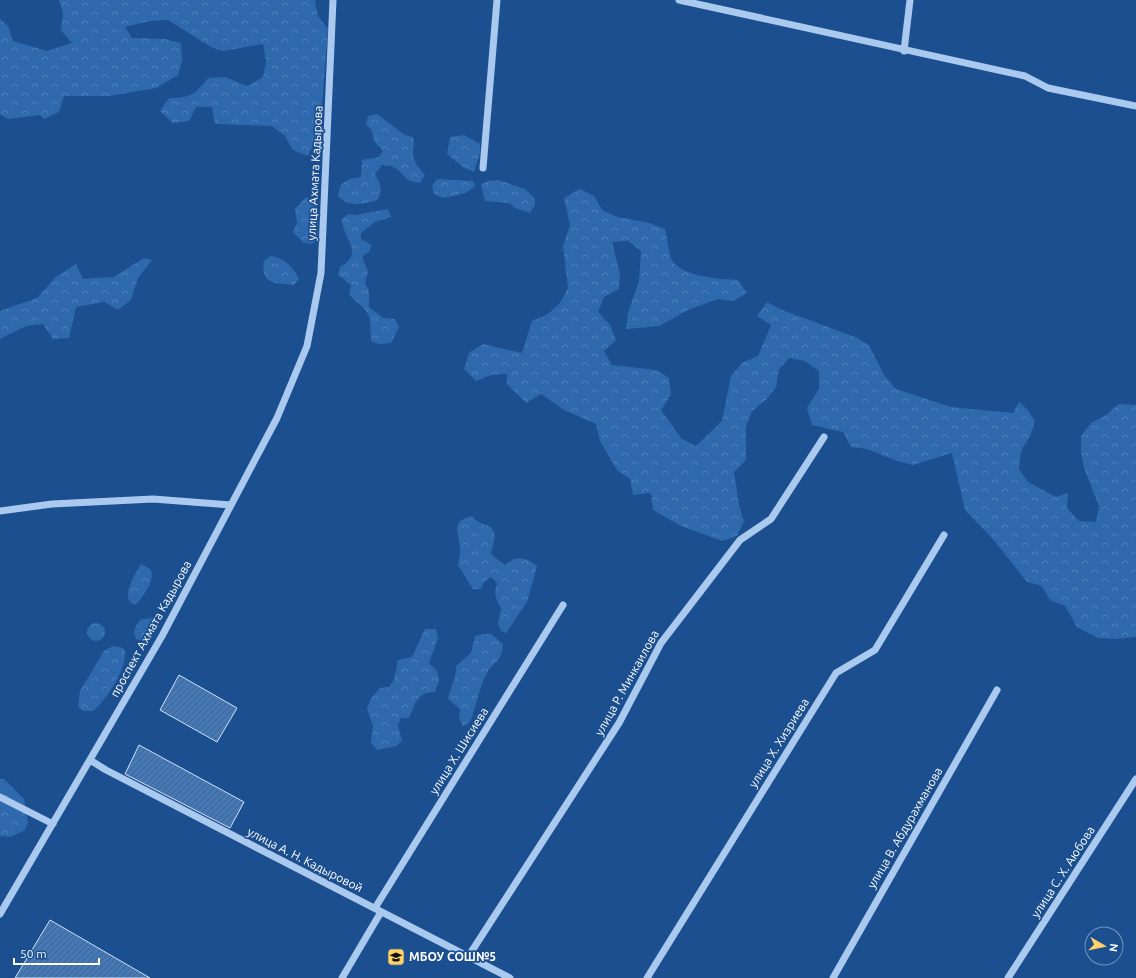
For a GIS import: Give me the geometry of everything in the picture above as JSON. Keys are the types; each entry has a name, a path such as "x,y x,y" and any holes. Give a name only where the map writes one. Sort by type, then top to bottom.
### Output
{"street":[{"name":"улица Ахмата Кадырова","path":"307,346 321,274 332,0"},
{"path":"483,168 497,0"},
{"path":"679,0 904,51 1025,76 1048,88 1136,106"},
{"path":"904,51 910,0"},
{"name":"проспект Ахмата Кадырова","path":"0,914 162,636 277,418 307,346"},
{"name":"улица Р. Минкаилова","path":"468,957 619,723 660,642 740,540 771,519 824,437"},
{"path":"0,511 52,504 153,499 231,505"},
{"name":"улица Х. Хизриева","path":"648,978 836,673 875,650 944,535"},
{"name":"улица Х. Шисиева","path":"342,978 378,910 563,604"},
{"name":"улица В. Абдурахманова","path":"833,978 997,690"},
{"name":"улица А. Н. Кадыровой","path":"90,760 106,770 510,978"},
{"name":"улица С. Х. Аюбова","path":"1008,978 1136,779"},
{"path":"0,797 53,824"}],"green space":[{"path":"59,0 316,0 315,3 318,16 328,29 320,131 308,156 293,150 285,136 272,126 215,124 212,107 196,107 189,121 173,123 160,111 169,98 182,97 192,94 208,78 225,77 247,86 263,77 266,61 263,44 223,51 211,47 168,20 150,21 125,27 132,38 164,39 181,43 182,61 178,75 156,88 110,96 64,96 59,112 44,119 40,115 8,119 0,114 0,19 8,26 13,41 47,51 72,43 61,30 63,13"},
{"path":"377,114 405,135 413,137 414,159 425,175 420,183 414,182 406,179 394,167 382,165 375,174 381,190 377,200 362,204 352,204 338,196 340,187 348,180 361,177 362,160 379,157 383,151 374,141 372,131 366,124 368,116"},
{"path":"464,135 480,144 480,153 474,172 464,168 447,154 450,137"},
{"path":"437,179 473,181 475,186 466,193 444,198 434,194 432,186"},
{"path":"498,180 525,189 535,198 535,205 530,213 515,208 509,203 485,201 481,185 488,181"},
{"path":"580,189 594,196 602,210 618,217 649,223 665,229 669,252 673,262 678,267 703,276 738,280 747,293 733,301 717,299 688,310 659,326 626,329 628,313 639,281 641,251 628,241 612,242 620,274 619,289 604,297 598,312 610,325 616,340 604,351 612,365 657,370 669,378 671,395 661,410 681,438 696,446 722,421 731,376 742,363 758,356 771,325 757,316 767,302 782,310 855,337 869,345 884,375 896,389 951,407 1013,413 1019,402 1027,409 1035,421 1030,436 1021,451 1019,469 1028,482 1056,497 1068,493 1067,508 1079,521 1096,522 1099,506 1084,468 1081,452 1081,436 1091,423 1106,415 1119,404 1136,405 1136,637 1116,639 1098,638 1077,627 1065,606 1050,600 1042,586 1027,582 992,538 965,510 952,453 913,465 897,461 867,449 851,447 843,432 812,425 807,408 819,389 819,371 805,361 789,358 779,369 776,387 766,400 752,411 746,426 746,460 734,472 739,505 744,521 737,536 722,541 681,526 653,510 651,493 633,495 630,479 617,470 600,441 596,424 564,410 541,394 526,403 507,384 507,374 491,375 476,381 464,369 469,353 483,344 522,353 532,321 548,314 560,303 568,288 563,246 570,225 564,198"},
{"path":"306,197 315,205 318,216 318,240 311,244 303,242 293,232 297,223 295,209"},
{"path":"388,209 391,217 375,222 361,233 361,239 372,245 369,252 362,256 368,272 365,283 369,291 369,307 383,318 395,319 399,327 391,343 380,344 372,342 369,316 365,309 349,294 351,285 338,275 340,267 348,261 352,250 345,233 342,219 348,214 356,215"},
{"path":"271,256 284,261 294,271 299,279 294,285 276,283 267,279 264,275 263,269 264,261"},
{"path":"144,258 152,260 138,278 131,300 118,310 104,302 76,307 69,338 53,339 43,324 26,326 0,339 0,311 37,298 56,277 76,264 83,279 112,278"},
{"path":"471,516 477,521 492,528 495,536 491,554 505,565 513,560 521,558 537,566 527,602 506,633 501,631 498,623 501,608 497,602 496,596 497,583 491,577 484,582 481,589 473,589 458,565 460,544 457,529 458,525 464,519"},
{"path":"141,564 150,569 152,578 145,593 135,605 130,602 128,592 132,579"},
{"path":"155,618 157,626 145,642 136,639 136,626 141,619"},
{"path":"96,623 100,624 104,628 104,636 100,640 96,641 92,640 88,636 87,632 88,628 92,624"},
{"path":"425,629 436,629 438,638 429,663 437,671 439,680 435,692 424,694 420,697 409,718 401,718 398,725 402,741 396,746 377,750 371,743 373,726 367,709 370,700 380,688 389,687 394,680 398,660 412,657"},
{"path":"491,634 503,644 501,655 484,679 470,722 463,726 459,718 460,709 448,699 456,666 471,653 475,636"},
{"path":"113,646 123,648 125,651 123,666 119,675 110,692 93,711 83,711 78,707 80,691 104,651"},
{"path":"0,779 4,779 24,799 28,823 25,830 10,837 0,836"}],"building":[{"path":"179,675 237,708 217,742 160,710"},
{"path":"139,745 244,802 230,828 125,774"},
{"path":"50,920 150,978 15,978"}],"place":[{"name":"МБОУ СОШ№5","path":"396,957"}]}
